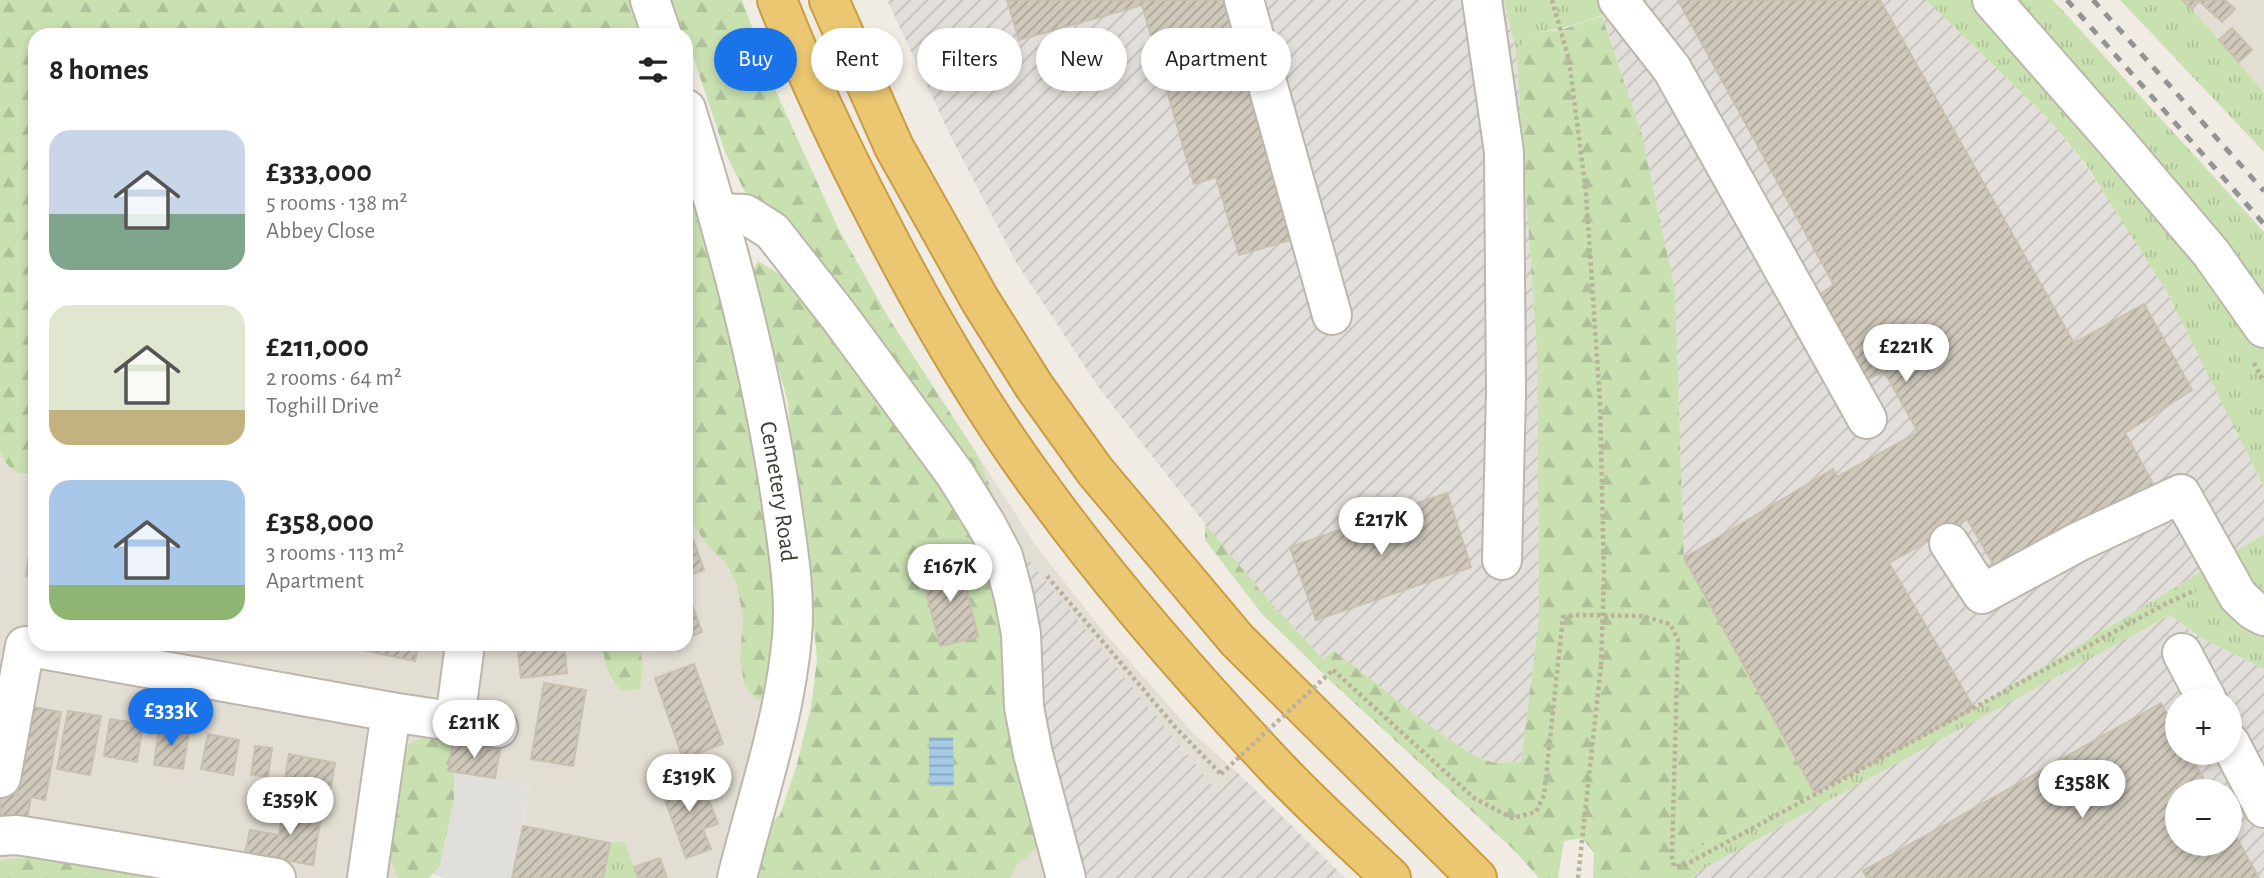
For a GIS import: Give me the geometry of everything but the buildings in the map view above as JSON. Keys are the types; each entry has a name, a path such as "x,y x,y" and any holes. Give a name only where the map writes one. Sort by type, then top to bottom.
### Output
{"highway":[{"path":"777,0 839,143 906,274 974,390 1045,495 1129,601 1212,696 1279,770 1391,878"},
{"path":"829,0 894,147 980,300 1034,386 1095,471 1237,640 1477,878"}],"street":[{"path":"650,0 660,28"},
{"path":"1244,0 1332,315"},
{"path":"1482,0 1504,152 1506,393 1502,560"},
{"path":"1992,0 2211,253 2264,328"},
{"path":"1620,3 1671,69 1867,419"},
{"name":"Cemetery Road","path":"693,132 745,314 767,418 783,514 793,599 792,635 776,737 737,878"},
{"path":"718,213 746,214 772,231 838,314 955,474 1003,556 1021,634 1024,707 1033,754 1066,878"},
{"path":"1949,543 1982,594 2078,542 2181,494 2238,596 2264,616"},
{"path":"1,778 28,634"},
{"path":"106,651 391,712 498,728"},
{"path":"455,720 464,651"},
{"path":"2182,653 2201,688"},
{"path":"367,878 391,712"},
{"path":"2242,765 2264,808"},
{"path":"0,836 17,835 276,878"}],"path":[{"path":"1552,0 1569,60 1586,193 1600,403 1604,577 1601,665 1578,878"},
{"path":"1044,572 1176,728 1221,774 1333,670 1474,798 1512,818 1536,813 1545,795 1563,617 1643,616 1670,624 1678,639 1672,856 1674,867 1685,865 2167,603 2226,577"}],"shaded area":[{"path":"887,0 1504,0 1516,52 1537,352 1539,617 1521,762 1495,763 1472,755 1323,659 1270,602 1205,524 1099,388 1016,262 930,91 1022,91 1022,28 917,28 917,64 903,34 903,28 900,28"},
{"path":"1634,0 1926,0 2047,117 2086,166 2140,247 2167,292 2264,487 2264,534 1974,708 1815,793 1684,558 1675,291 1642,135 1602,16"},
{"path":"2182,0 2264,0 2264,92 2192,9"},
{"path":"0,452 6,465 28,475 28,651 603,651 611,681 632,692 640,689 643,667 640,651 693,651 693,525 709,547 725,562 736,582 743,617 740,657 770,697 737,878 638,878 623,841 610,843 523,826 530,786 454,773 454,743 394,871 399,878 276,878 40,856 0,860"},
{"path":"977,454 1037,547 1103,631 1192,732 1238,773 1216,791 1028,560 1076,860 1090,878 1010,878 1018,864 1055,833 986,524 995,499"},
{"path":"1029,560 1216,790 1238,773 1345,878 1090,878 1076,860 1043,723 1021,565"},
{"path":"2170,615 2203,639 2264,669 2264,878 1681,878"},
{"path":"454,773 530,786 512,878 445,878 432,874 440,866 454,800"}],"green space":[{"path":"0,0 631,0 640,28 28,28 28,474 13,470 0,452"},
{"path":"671,0 742,0 752,28 714,28 714,91 776,91 839,230 890,320 977,454 995,499 986,524 1055,833 1018,864 1010,878 737,878 745,845 780,815 797,764 811,707 817,659 807,557 794,481 788,403 752,272 758,261 779,274 900,418 745,192 725,152 693,56 693,28 681,28"},
{"path":"1504,0 1634,0 1584,22 1531,33 1516,51"},
{"path":"1926,0 2053,0 2264,232 2264,487 2167,292 2087,166 2047,117"},
{"path":"2120,0 2182,0 2192,9 2264,92 2264,152"},
{"path":"1602,16 1642,135 1675,291 1684,558 1815,793 1681,855 1697,872 1691,878 1593,878 1594,853 1582,838 1564,841 1558,878 1539,878 1514,850 1262,614 1205,540 1205,524 1270,602 1323,659 1334,651 1472,755 1495,763 1521,762 1539,617 1537,352 1516,51 1531,33 1561,30"},
{"path":"693,194 755,411 778,573 770,697 757,700 744,685 740,657 743,617 736,582 725,562 709,547 693,525"},
{"path":"2264,534 2264,669 2203,639 2170,615 1697,872 1681,855 1815,793 1974,708"},
{"path":"603,651 640,651 643,667 640,689 622,690 608,670"},
{"path":"426,737 455,743 454,800 440,866 429,878 399,878 392,864 389,848 391,812 409,744"},
{"path":"624,841 638,878 603,878 610,843"},
{"path":"40,856 190,878 0,878 0,860"}],"water":[{"path":"929,737 953,737 954,786 929,786"}],"railway":[{"path":"2067,0 2264,224"},
{"path":"2093,0 2264,191"}]}
